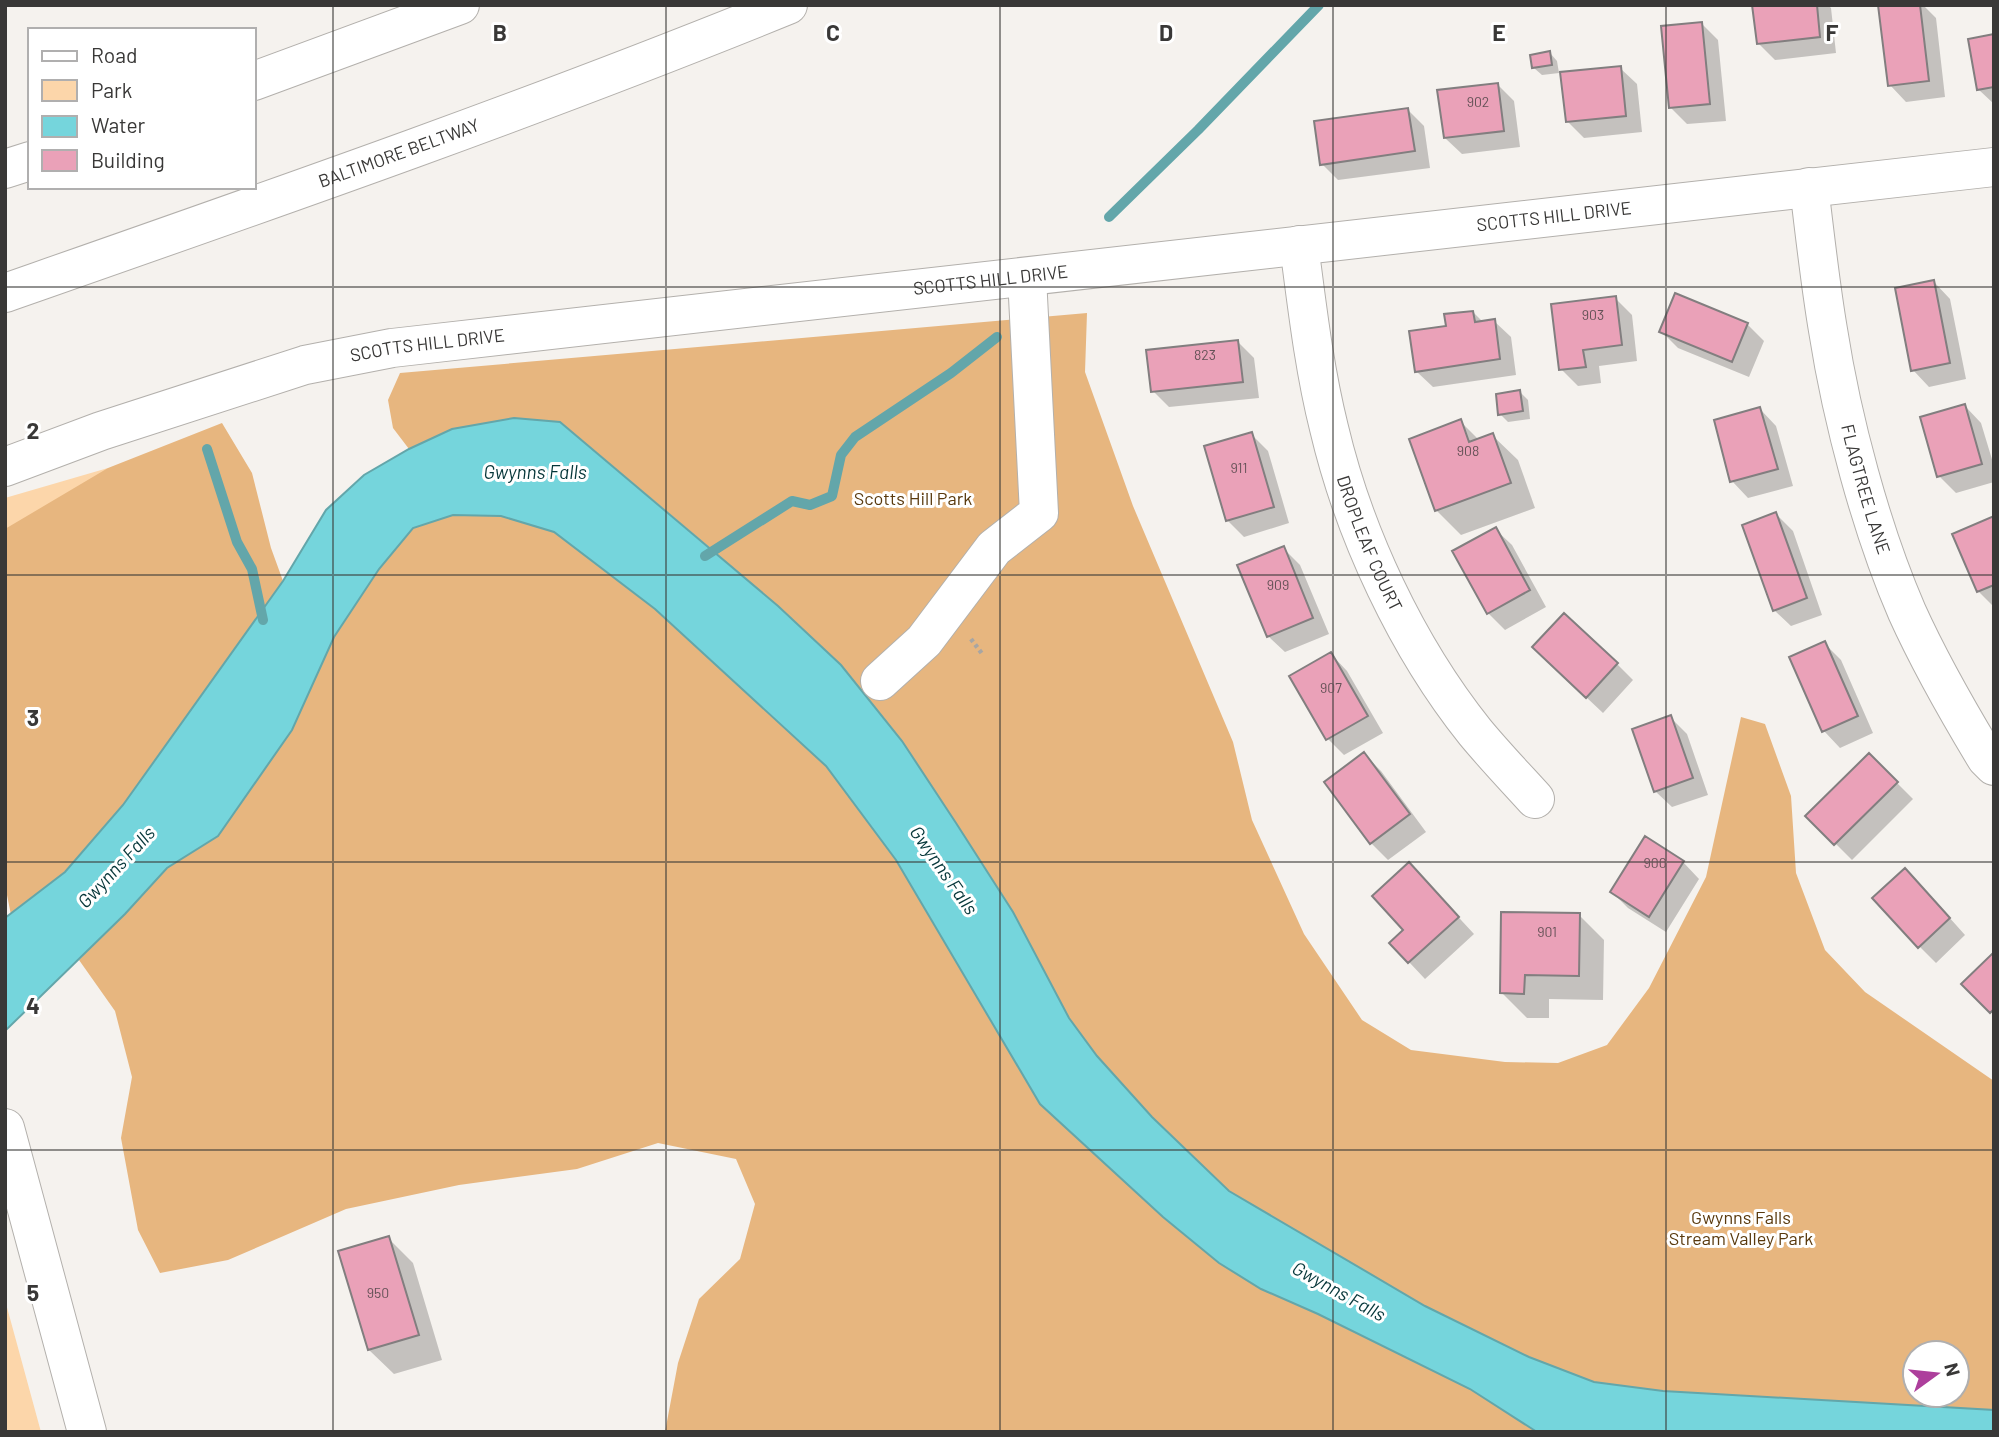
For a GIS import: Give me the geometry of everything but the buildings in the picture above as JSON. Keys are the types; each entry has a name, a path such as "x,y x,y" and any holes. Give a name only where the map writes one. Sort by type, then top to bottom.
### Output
{"main road":[{"path":"256,80 460,5"},
{"name":"BALTIMORE BELTWAY","path":"5,293 404,153 678,50 788,5"},
{"path":"5,169 28,162"},
{"name":"SCOTTS HILL DRIVE","path":"5,467 101,431 305,365 392,348 1994,167"},
{"name":"FLAGTREE LANE","path":"1809,187 1828,332 1849,428 1875,524 1907,611 1945,691 1994,766"},
{"name":"DROPLEAF COURT","path":"1300,245 1312,342 1329,429 1355,516 1392,600 1437,678 1475,731 1535,799"},
{"path":"880,681 925,641 994,548 1039,513 1027,277"},
{"path":"5,1128 87,1432"}],"green space":[{"name":"Gwynns Falls Stream Valley Park","path":"1087,313 1085,372 1133,506 1233,742 1252,820 1304,934 1362,1020 1411,1050 1505,1062 1558,1063 1607,1045 1649,988 1706,877 1741,717 1765,724 1791,796 1796,873 1825,950 1865,992 1994,1081 1994,1410 1971,1409 1971,1339 1901,1339 1901,1405 1663,1391 1594,1382 1529,1357 1425,1306 1229,1191 1152,1117 1097,1056 1069,1018 1013,912 956,823 902,741 841,665 714,551 560,422 453,429 409,449 393,428 388,400 400,373"},
{"path":"222,423 252,473 271,548 283,581 123,805 65,872 11,915 5,885 5,529 108,468"},
{"path":"108,468 5,647 5,498"},
{"path":"453,515 501,516 554,532 656,609 826,766 896,860 1040,1103 1163,1217 1219,1263 1261,1289 1470,1389 1537,1432 665,1432 678,1363 699,1299 740,1259 755,1204 736,1159 658,1143 577,1169 459,1185 346,1209 228,1260 160,1273 138,1230 121,1138 132,1077 115,1011 79,960 167,868 218,836 292,730 334,637 379,569 413,528"},
{"path":"5,1300 41,1432 5,1432"}],"water":[{"name":"Gwynns Falls","path":"514,418 560,422 778,606 841,665 902,741 956,823 1013,912 1069,1018 1097,1056 1152,1117 1229,1191 1425,1306 1529,1357 1594,1382 1663,1391 1901,1405 1901,1409 1994,1410 1994,1432 1537,1432 1470,1389 1261,1289 1219,1263 1163,1217 1040,1104 896,860 826,766 655,609 554,532 501,516 453,515 413,528 379,569 334,637 292,730 218,836 167,868 125,914 5,1031 5,918 65,872 123,805 283,581 326,510 364,475 409,449 452,429"}],"waterway":[{"path":"1109,217 1319,5"},
{"path":"705,556 792,501 810,505 832,496 841,455 855,437 951,373 997,337"},
{"path":"207,449 237,542 252,569 263,620"}],"park label":[{"name":"Scotts Hill Park","path":"913,499"}]}
